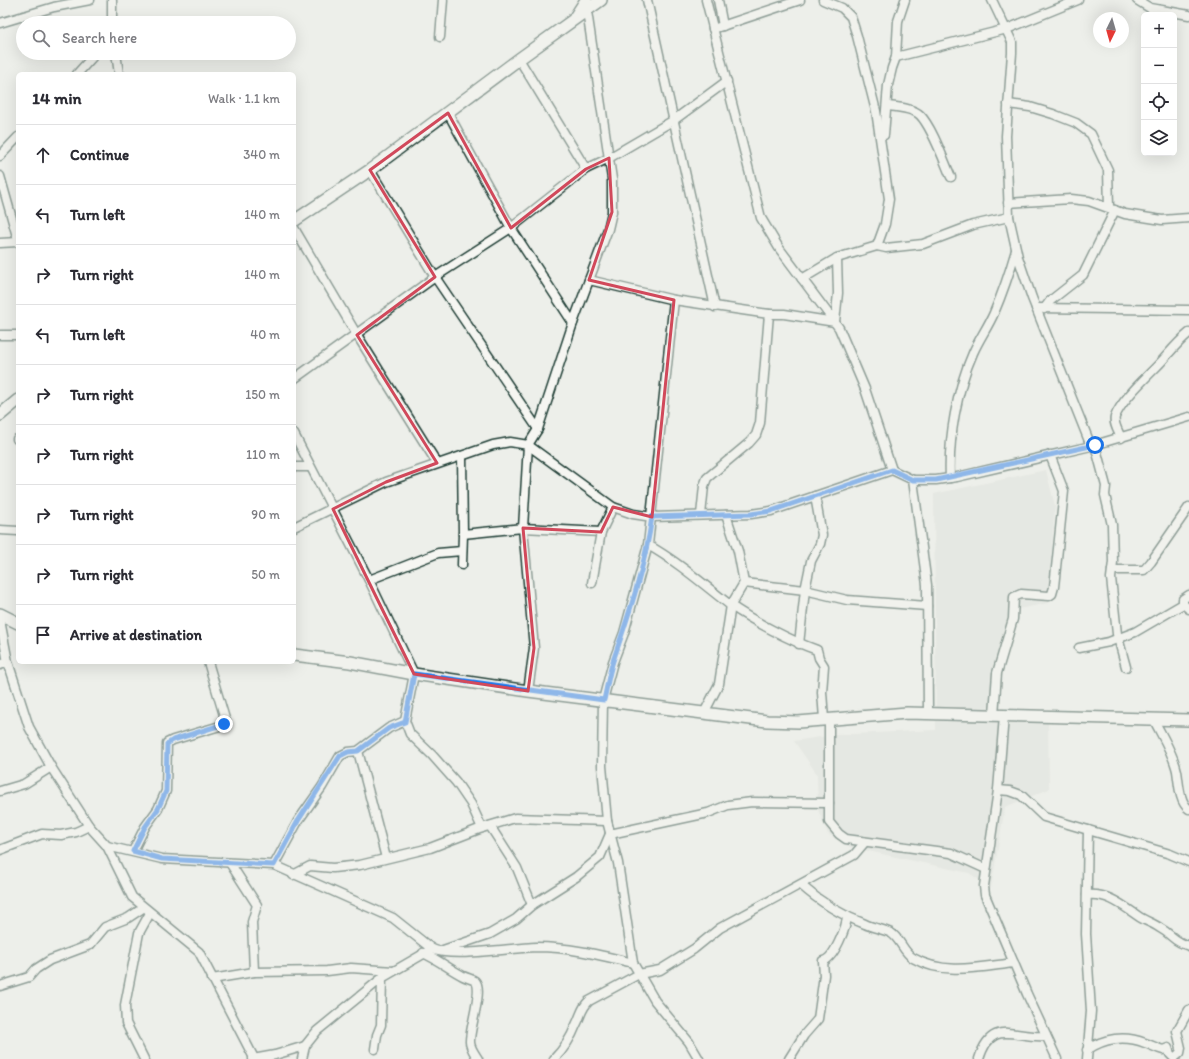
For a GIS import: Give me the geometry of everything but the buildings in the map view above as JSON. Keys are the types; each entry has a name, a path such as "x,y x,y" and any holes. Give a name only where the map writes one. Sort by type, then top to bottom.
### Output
{"street":[{"path":"20,16 54,4 90,0"},
{"path":"112,0 112,16"},
{"path":"440,37 443,0"},
{"path":"574,18 586,0"},
{"path":"296,220 370,170 574,18 587,11 601,0"},
{"path":"647,0 715,306"},
{"path":"706,0 761,218 779,248 835,322 865,389 892,470"},
{"path":"718,0 723,26"},
{"path":"713,28 800,0"},
{"path":"823,0 842,8 851,17 868,76 883,150 889,199 885,224 877,246"},
{"path":"883,150 888,85 896,57 898,21 905,0"},
{"path":"992,0 1012,42 1006,136 1009,217 1016,249 1093,446 1106,486 1105,495 1112,525 1112,570 1110,578 1119,639 1126,667"},
{"path":"896,57 1007,29 1078,0"},
{"path":"1137,0 1150,8 1189,15"},
{"path":"528,691 534,648 523,528 528,445 538,429 573,323 608,230 612,212 612,179 587,11"},
{"path":"0,23 16,17"},
{"path":"519,59 586,169"},
{"path":"79,72 90,60"},
{"path":"117,60 119,72"},
{"path":"296,378 357,335 435,277 511,228 586,169 609,158 674,120 727,81"},
{"path":"1008,104 1030,107 1076,123 1091,134 1108,170 1107,191 1112,208 1083,275 1040,308"},
{"path":"887,106 914,111 920,115 936,142 951,177"},
{"path":"448,113 511,228 573,323"},
{"path":"0,156 16,139"},
{"path":"370,170 435,277 538,429"},
{"path":"0,176 16,234"},
{"path":"1008,203 1071,199 1089,200 1126,214 1162,220 1189,218"},
{"path":"802,279 836,258 877,246 886,248 923,244 973,225 1009,217"},
{"path":"296,231 357,335 437,463"},
{"path":"0,243 16,241"},
{"path":"950,478 949,454 962,383 973,354 994,314 1005,286 1016,249"},
{"path":"835,322 838,293 836,258"},
{"path":"589,280 674,300 835,322"},
{"path":"674,300 648,545 624,633 613,662 604,700 602,766 607,822 618,863 633,963 655,1001 689,1042 699,1059"},
{"path":"1040,308 1189,310"},
{"path":"701,516 704,486 707,478 749,443 756,435 760,423 769,314"},
{"path":"1121,438 1115,423 1116,417 1137,387 1162,362 1176,344 1189,333"},
{"path":"0,335 16,335"},
{"path":"0,415 16,402"},
{"path":"296,526 386,482 437,463 493,445 510,442 528,445 613,507 633,514 652,517 701,516 751,514 771,511 892,470 913,480 950,478 1093,446 1189,417"},
{"path":"296,438 309,467 333,509 369,580 414,674 405,722 410,734 432,755 456,782 471,804 482,828"},
{"path":"1050,455 1064,491 1054,587 1052,594 1049,596 1021,594 1014,597 1013,619 996,673 999,716 998,790 984,886 985,895 1057,1059"},
{"path":"462,456 464,534 462,565"},
{"path":"296,467 309,467"},
{"path":"913,480 927,585 928,713"},
{"path":"799,644 805,590 812,561 820,544 822,535 815,496"},
{"path":"592,583 601,532 613,507"},
{"path":"1112,570 1144,570 1152,562 1189,507"},
{"path":"704,713 719,684 731,605 744,583 738,551 726,515"},
{"path":"464,534 523,528 601,532"},
{"path":"0,530 16,532"},
{"path":"648,545 672,558 731,605 799,644 818,650 819,658 824,666 822,692 826,719 829,822 832,828 846,839 917,847 951,854 986,869"},
{"path":"369,580 438,552 462,551"},
{"path":"744,583 805,590 847,600 928,606"},
{"path":"1079,648 1119,639 1135,632 1186,606 1183,599 1189,595"},
{"path":"0,614 16,621"},
{"path":"0,620 4,663 29,727 51,768 89,826 107,846 132,897 143,908 168,925 199,952 253,1058 275,1055 305,1046"},
{"path":"296,655 350,662 414,674 528,691 767,721 798,722 907,713 1189,720"},
{"path":"133,851 145,827 158,809 166,791 167,744 173,740 220,726 226,722 209,664"},
{"path":"1154,720 1172,757 1183,802 1189,810"},
{"path":"274,865 298,821 340,756 348,752 358,751 389,728 405,722"},
{"path":"358,751 386,858"},
{"path":"0,791 24,784 51,768"},
{"path":"998,790 1010,791 1021,795 1044,817 1170,854 1189,862"},
{"path":"610,834 708,813 728,805 752,802 829,803"},
{"path":"293,874 310,866 333,868 360,865 430,848 482,828 515,818 607,822"},
{"path":"0,850 42,834 61,835 76,832 89,826"},
{"path":"490,826 516,868 532,905"},
{"path":"1087,1059 1091,1011 1086,934 1088,830"},
{"path":"302,1059 305,1046 316,1030 382,978 423,953 435,951 490,934 516,919 532,905 576,877 600,857 610,834"},
{"path":"557,1058 576,1025 583,1007 599,994 639,974 660,970 694,949 720,928 740,919 769,900 801,885 854,855 865,842"},
{"path":"107,846 162,859 274,865 393,918 435,951 464,952 536,947 560,948 589,952 633,963"},
{"path":"230,863 257,905 252,922 254,972"},
{"path":"801,885 817,900 847,916 891,933 912,957 936,967 974,969 1014,963"},
{"path":"1087,895 1118,901 1138,916 1162,928 1175,941 1189,946"},
{"path":"0,986 29,977 36,969 50,960 90,945 105,927 128,918 143,908"},
{"path":"144,1059 126,1023 125,1005 139,933 150,913"},
{"path":"789,1059 804,1035 818,1019 824,975 823,961 831,957 836,948 843,930 847,926 847,916"},
{"path":"423,953 440,960 450,969 475,982 478,988 478,996 474,1012 470,1044 478,1059"},
{"path":"212,979 254,972 327,971 351,968 393,971"},
{"path":"375,1049 377,1036 381,1025 382,978"},
{"path":"1087,1050 1096,1044 1122,1038 1146,1043 1163,1050 1168,1048 1170,1054 1174,1058 1177,1056 1180,1048 1177,1031 1189,1010"},
{"path":"979,1059 985,1042 998,1033 1008,1032 1028,1037 1046,1036"}],"highlighted area":[{"path":"448,113 511,228 586,169 609,158 612,212 589,280 674,300 652,517 613,507 601,532 523,528 534,648 528,691 414,674 333,509 386,482 437,463 357,335 435,277 370,170"}],"shaded area":[{"path":"1046,470 1055,506 1048,603 1009,611 989,708 1048,715 1049,789 1005,807 991,888 969,873 850,847 828,834 818,810 817,774 794,741 833,735 936,730 934,494"}],"route":[{"path":"224,724 173,740 167,744 166,791 158,809 145,827 133,851 162,859 274,865 298,821 322,787 340,756 348,752 358,751 389,728 405,722 408,713 414,674 528,691 604,700 613,662 624,633 648,545 652,517 751,514 771,511 892,470 913,480 936,480 957,477 1095,445"}]}
